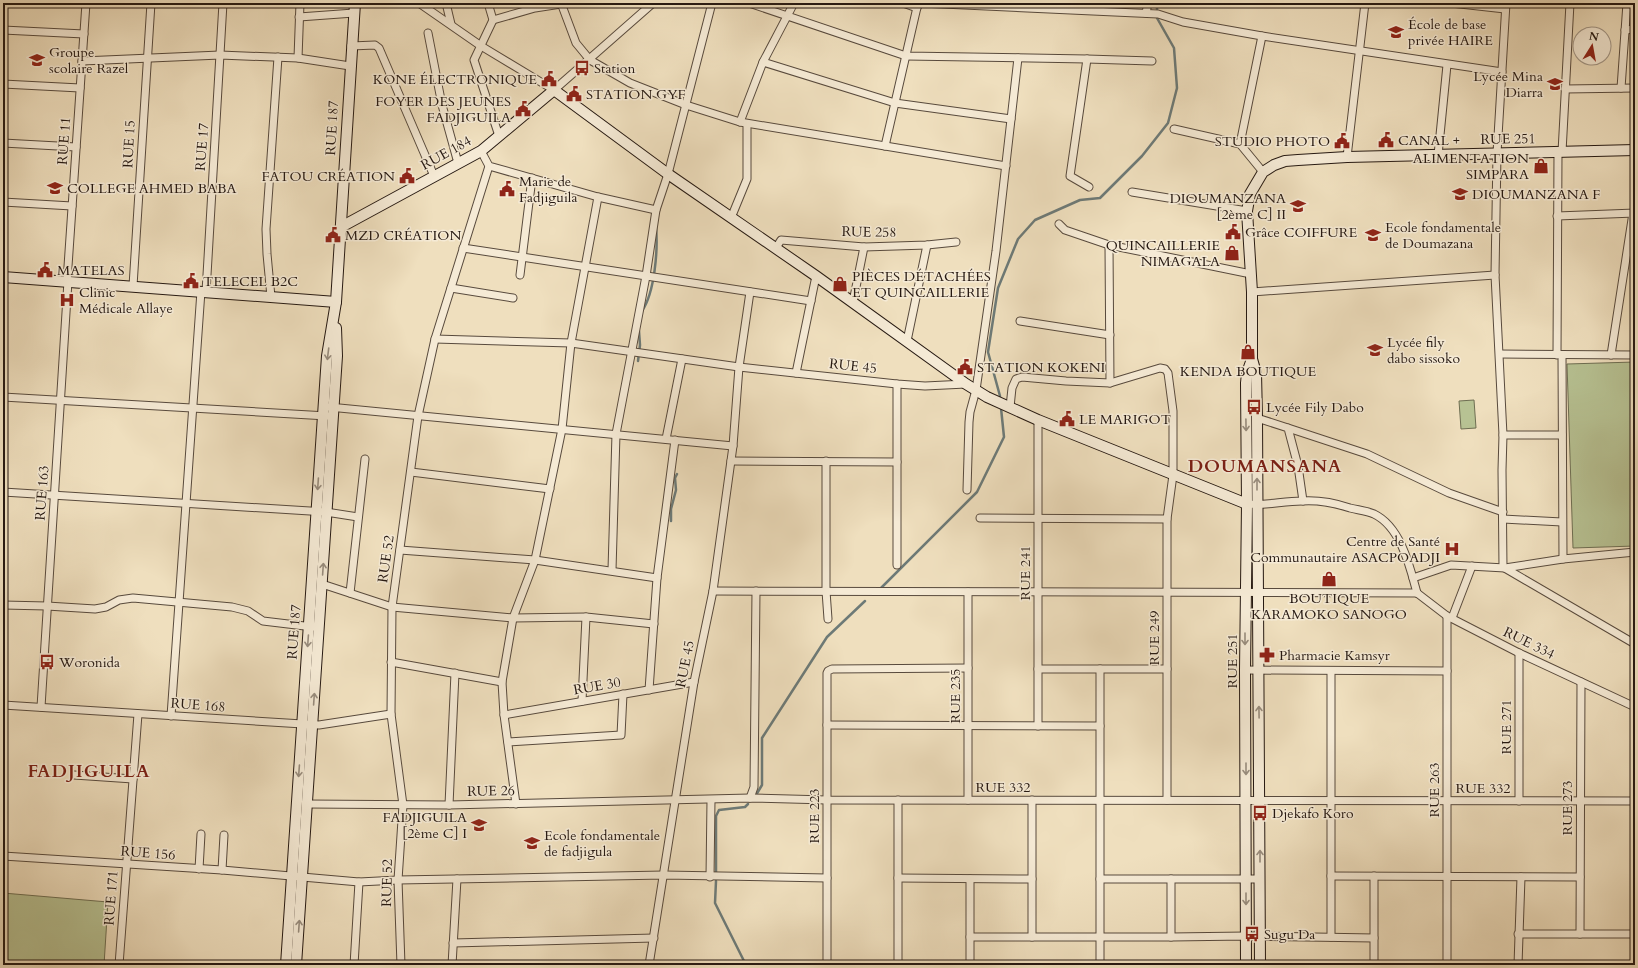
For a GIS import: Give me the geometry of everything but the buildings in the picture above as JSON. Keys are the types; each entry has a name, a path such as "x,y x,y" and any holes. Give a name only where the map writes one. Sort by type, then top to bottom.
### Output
{"street":[{"name":"RUE 11","path":"68,281 86,3"},
{"name":"RUE 15","path":"133,286 151,3"},
{"name":"RUE 17","path":"171,716 192,407 203,292 220,55 222,3"},
{"path":"298,58 300,3"},
{"path":"419,3 481,46 554,90 668,174 731,218 779,244 816,276 966,384 987,397 1038,420 1173,475 1252,505 1303,501 1334,504 1375,515 1390,526 1405,552 1417,593 713,591"},
{"path":"446,3 451,24"},
{"path":"488,3 493,20 474,60 499,136"},
{"path":"554,90 590,60 653,3"},
{"path":"612,570 616,434 646,276 656,210 668,174 712,3"},
{"path":"749,3 906,56 1152,61"},
{"path":"740,122 762,62 794,3"},
{"path":"903,3 919,5 997,5 1152,14 1183,22 1262,36 1447,65 1502,72"},
{"path":"1148,3 1152,14"},
{"path":"1347,157 1365,3"},
{"path":"1451,3 1506,6 1497,153 1495,275 1503,435 1503,567"},
{"path":"1563,559 1557,216 1570,3"},
{"path":"1621,88 1627,3"},
{"path":"493,20 535,8 561,4 576,43 590,60 630,83 686,105 747,124 1006,166"},
{"path":"885,146 919,5"},
{"path":"299,17 354,8"},
{"name":"RUE 187","path":"286,965 292,876 307,725 328,412 337,356 336,302 354,8"},
{"path":"1625,30 1635,29"},
{"path":"3,30 84,34"},
{"path":"428,33 442,105 458,163"},
{"path":"1240,144 1262,36"},
{"path":"351,46 375,45 379,48 434,176"},
{"path":"82,61 220,55 298,58 350,66"},
{"path":"271,297 266,229 278,57"},
{"path":"967,490 970,412 976,390 996,251 1018,58"},
{"path":"1087,59 1070,176 1089,187"},
{"path":"762,62 895,103 1011,119"},
{"path":"1438,155 1447,65"},
{"path":"3,84 80,88"},
{"path":"1565,89 1635,88"},
{"name":"RUE 184","path":"341,227 481,151 554,90"},
{"path":"731,218 747,180 747,124"},
{"path":"1174,129 1240,144 1263,172"},
{"path":"3,143 76,147"},
{"name":"RUE 251","path":"1246,965 1246,592 1257,418 1256,373 1252,359 1252,292 1247,211 1250,194 1263,172 1274,165 1285,161 1347,157 1635,150"},
{"path":"481,151 489,166 598,196 656,210"},
{"name":"RUE 52","path":"401,965 398,880 403,806 391,714 392,607 418,416 435,339 489,166"},
{"path":"520,275 532,178"},
{"path":"1132,192 1247,211"},
{"path":"516,804 504,715 502,682 513,618 535,560 562,429 571,343 598,196"},
{"path":"3,202 72,206"},
{"path":"1557,216 1634,213 1611,355"},
{"path":"1059,224 1065,230 1109,245 1251,274"},
{"name":"RUE 258","path":"779,244 864,247 927,245 956,242"},
{"path":"908,341 927,245"},
{"path":"1010,407 1012,388 1016,379 1022,377 1110,383 1109,245"},
{"path":"853,302 864,247"},
{"path":"463,248 811,301"},
{"path":"1252,292 1495,275"},
{"path":"796,373 816,276"},
{"path":"3,277 336,302"},
{"name":"RUE 163","path":"41,707 68,281"},
{"path":"451,288 513,298"},
{"name":"RUE 45","path":"649,965 664,875 674,799 694,682 713,591 733,446 739,367 750,292"},
{"path":"1020,321 1110,335"},
{"path":"435,339 571,343 739,367"},
{"path":"1500,354 1635,355"},
{"path":"666,439 682,359"},
{"name":"RUE 251","path":"1252,359 1247,373 1246,383 1258,592 1260,965"},
{"name":"RUE 45","path":"739,367 896,384 925,386 966,384"},
{"name":"RUE 249","path":"1110,383 1160,368 1165,369 1168,373 1173,411 1173,475 1167,519 1167,800"},
{"path":"896,384 896,565"},
{"path":"3,397 192,407 418,416 733,446"},
{"path":"1257,418 1367,454 1449,493 1503,515 1562,522"},
{"name":"RUE 241","path":"1038,420 1038,726"},
{"path":"1288,428 1298,466 1303,501"},
{"path":"1503,435 1562,435"},
{"path":"649,690 658,578 675,440"},
{"path":"350,593 365,459"},
{"path":"731,461 896,462"},
{"path":"826,461 826,591 828,619"},
{"path":"411,472 550,489"},
{"path":"3,492 322,512 358,516"},
{"name":"RUE 187","path":"314,627 322,584 322,512"},
{"path":"980,518 1167,519"},
{"path":"400,550 535,560 612,570 658,578"},
{"path":"1413,578 1451,565 1503,567 1635,552"},
{"path":"1450,617 1472,566"},
{"path":"1503,567 1635,644"},
{"path":"322,584 392,607 513,618 586,617 654,624"},
{"path":"750,798 754,787 756,591"},
{"name":"RUE 235","path":"968,592 968,800"},
{"name":"RUE 334","path":"1417,593 1450,617 1519,653 1635,706"},
{"path":"3,605 95,609 106,607 118,600 133,598 232,607 248,611 263,621 314,627"},
{"path":"582,701 586,617"},
{"name":"RUE 263","path":"1447,965 1447,671 1450,617"},
{"name":"RUE 271","path":"1519,653 1519,801"},
{"path":"391,662 502,682"},
{"name":"RUE 223","path":"827,965 827,673 832,669 968,668"},
{"path":"1038,669 1167,669"},
{"path":"1100,669 1100,965"},
{"path":"1245,670 1447,671"},
{"path":"1331,671 1331,938"},
{"path":"449,805 455,673"},
{"name":"RUE 30","path":"504,715 694,682"},
{"name":"RUE 273","path":"1580,934 1581,682"},
{"path":"508,742 621,735 624,694"},
{"name":"RUE 168","path":"3,705 307,725 391,714"},
{"name":"RUE 171","path":"119,965 138,714"},
{"name":"RUE 187","path":"296,965 307,804 307,725"},
{"path":"827,725 1100,726"},
{"path":"74,775 133,780"},
{"name":"RUE 332","path":"674,799 1635,801"},
{"name":"RUE 26","path":"307,804 403,806 674,799"},
{"path":"710,877 711,800"},
{"path":"898,800 898,965"},
{"path":"1032,800 1032,937"},
{"path":"199,869 201,834"},
{"path":"222,870 224,835"},
{"name":"RUE 156","path":"3,856 222,870 359,882 457,878 664,875 827,878"},
{"path":"1331,876 1580,877"},
{"path":"1374,876 1374,965"},
{"path":"1518,965 1521,877"},
{"path":"452,965 457,878"},
{"path":"898,878 1032,879"},
{"path":"970,879 970,965"},
{"path":"1100,879 1260,879"},
{"path":"1171,879 1171,937"},
{"path":"354,965 359,882"},
{"path":"1518,934 1635,934"},
{"path":"970,937 1260,936 1374,938"},
{"path":"453,943 654,938"}],"green space":[{"path":"1635,362 1635,546 1573,548 1567,364"},
{"path":"1474,400 1476,428 1461,429 1459,401"},
{"path":"3,893 108,902 104,965 3,965"}],"waterway":[{"path":"1000,396 988,352 998,288 1018,239 1035,220 1080,200 1100,198 1142,156 1168,123 1177,88 1174,48 1157,18 1157,3"},
{"path":"642,311 653,282 656,258 656,227"},
{"path":"638,361 640,345 639,331"},
{"path":"881,588 977,492 1004,437 1001,408"},
{"path":"671,521 671,509 676,490 675,478 677,474"},
{"path":"756,795 762,785 762,738 827,637 865,601"},
{"path":"716,873 716,816 719,810 745,807 748,804"},
{"path":"716,881 715,903 746,965"}],"place":[{"name":"École de base privée HAIRE","path":"1396,32"},
{"name":"Groupe scolaire Razel","path":"37,60"},
{"name":"Station","path":"582,68"},
{"name":"KONE ÉLECTRONIQUE","path":"549,79"},
{"name":"Lycée Mina Diarra","path":"1555,84"},
{"name":"STATION GYF","path":"574,94"},
{"name":"FOYER DES JEUNES FADJIGUILA","path":"523,109"},
{"name":"CANAL +","path":"1386,140"},
{"name":"STUDIO PHOTO","path":"1342,141"},
{"name":"ALIMENTATION SIMPARA","path":"1541,166"},
{"name":"FATOU CRÉATION","path":"407,176"},
{"name":"COLLEGE AHMED BABA","path":"55,188"},
{"name":"Marie de Fadjiguila","path":"507,189"},
{"name":"DIOUMANZANA F","path":"1460,194"},
{"name":"DIOUMANZANA [2ème C] II","path":"1298,206"},
{"name":"Grâce COIFFURE","path":"1233,232"},
{"name":"MZD CRÉATION","path":"333,235"},
{"name":"Ecole fondamentale de Doumazana","path":"1373,235"},
{"name":"QUINCAILLERIE NIMAGALA","path":"1232,253"},
{"name":"MATELAS","path":"45,270"},
{"name":"TELECEL B2C","path":"191,281"},
{"name":"PIÈCES DÉTACHÉES ET QUINCAILLERIE","path":"840,284"},
{"name":"Clinic Médicale Allaye","path":"67,300"},
{"name":"Lycée fily dabo sissoko","path":"1375,350"},
{"name":"KENDA BOUTIQUE","path":"1248,352"},
{"name":"STATION KOKENI","path":"965,367"},
{"name":"Lycée Fily Dabo","path":"1254,407"},
{"name":"LE MARIGOT","path":"1067,419"},
{"name":"Centre de Santé Communautaire ASACPOADJI","path":"1452,549"},
{"name":"BOUTIQUE KARAMOKO SANOGO","path":"1329,579"},
{"name":"Pharmacie Kamsyr","path":"1267,655"},
{"name":"Woronida","path":"47,662"},
{"name":"Djekafo Koro","path":"1260,813"},
{"name":"FADJIGUILA [2ème C] I","path":"479,825"},
{"name":"Ecole fondamentale de fadjigula","path":"532,843"},
{"name":"Sugu Da","path":"1252,934"}],"district":[{"name":"DOUMANSANA","path":"1265,466"},
{"name":"FADJIGUILA","path":"89,771"}]}
